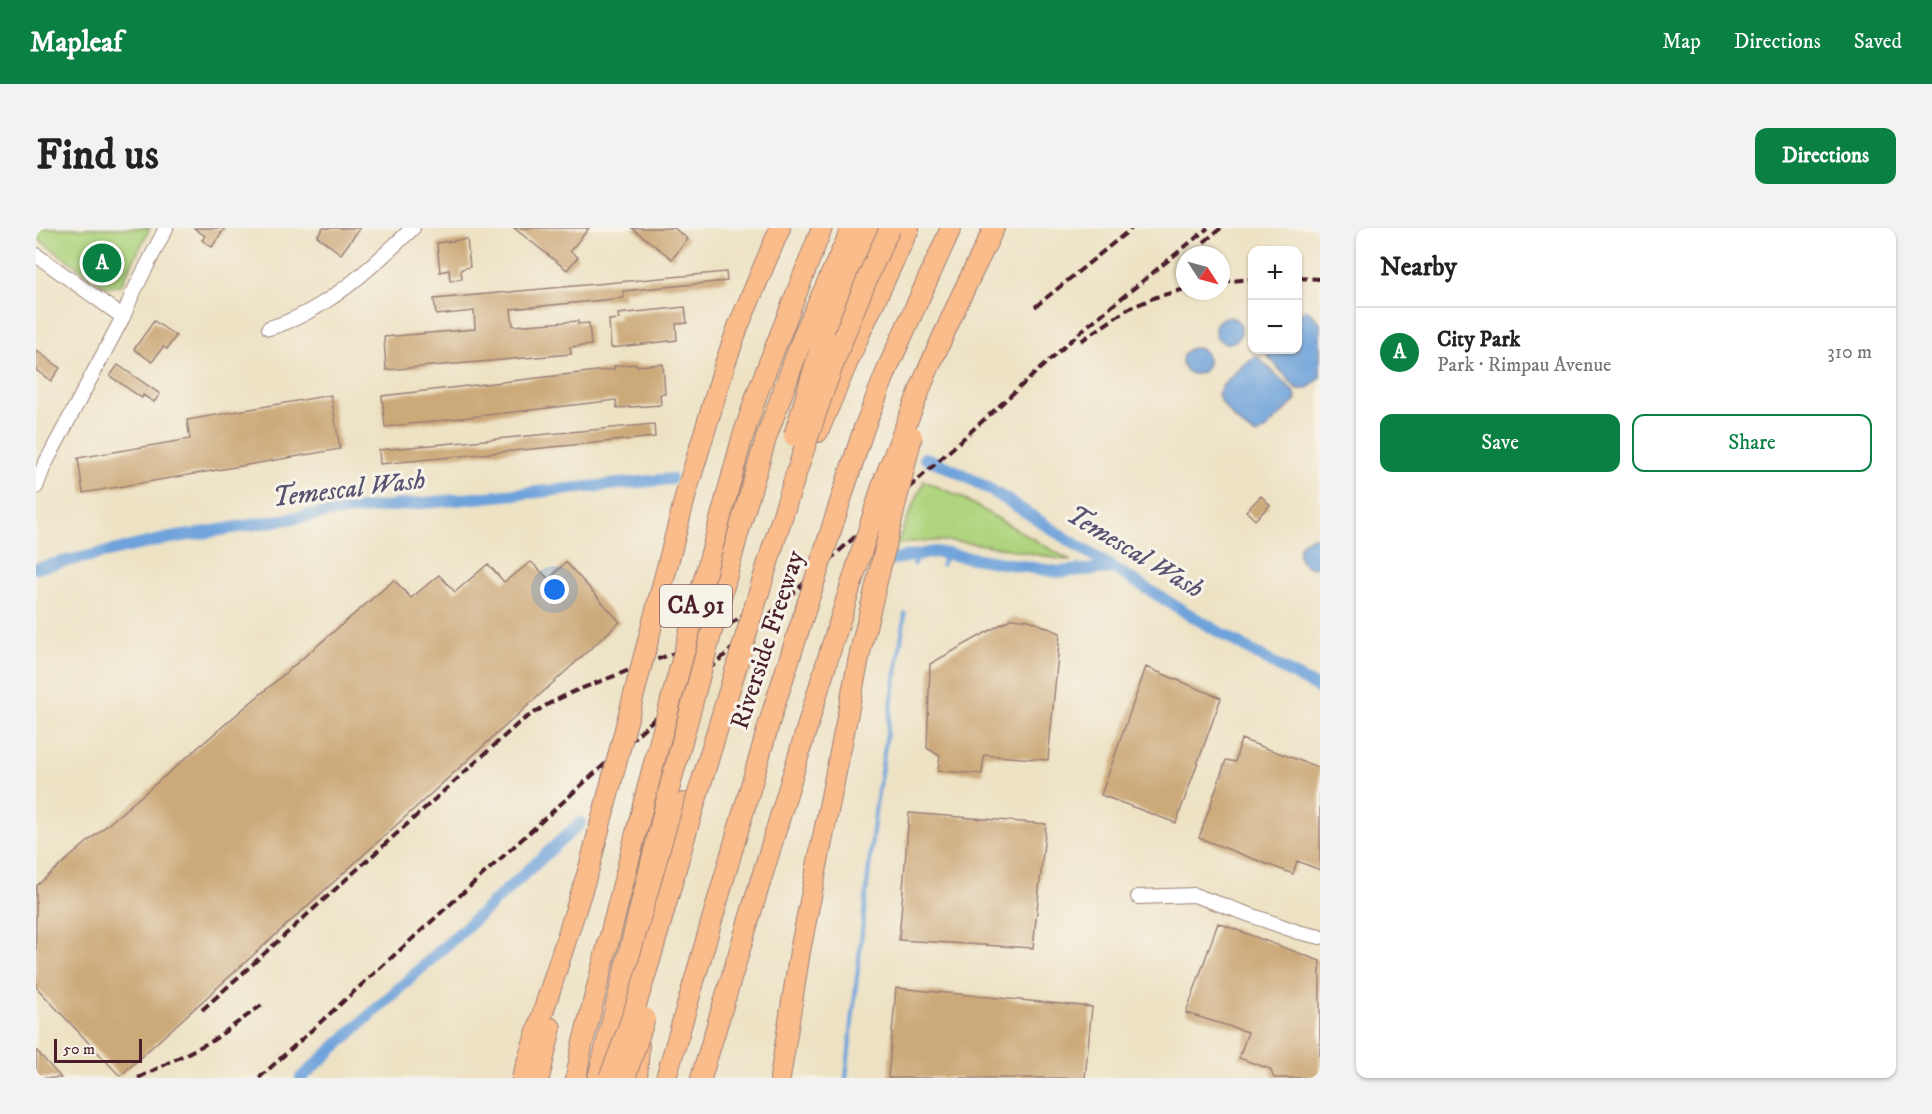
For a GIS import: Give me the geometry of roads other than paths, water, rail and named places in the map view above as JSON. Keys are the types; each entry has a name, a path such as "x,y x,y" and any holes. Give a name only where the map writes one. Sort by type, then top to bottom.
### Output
{"highway":[{"path":"539,1078 588,868 687,490 724,364 780,228"},
{"name":"CA 91","path":"576,1078 582,1046 651,774 742,439 758,391 822,228"},
{"path":"598,1078 671,782 767,435 804,334 852,228"},
{"path":"637,1070 648,995 693,805 824,335 840,292 870,228"},
{"path":"611,1078 645,974 716,729 811,425 852,316 890,228"},
{"path":"625,1078 636,1049 793,516 832,396 864,313 903,228"},
{"path":"611,1078 624,1016 809,455 860,333 909,228"},
{"name":"Riverside Freeway","path":"666,1078 773,710 864,428 889,365 951,228"},
{"path":"701,1078 885,477 927,372 994,228"},
{"path":"780,1078 800,951 861,648 927,372"},
{"path":"715,1078 778,825"},
{"path":"522,1078 588,868"}],"street":[{"path":"36,487 44,466 123,317 166,228"},
{"path":"268,328 290,322 323,302 391,249 413,228"},
{"path":"36,255 123,317"},
{"path":"1138,897 1194,895 1298,932 1320,937"}],"water":[{"path":"1306,309 1320,322 1320,378 1309,387 1300,389 1296,388 1267,354 1302,354 1302,312"},
{"path":"1228,317 1238,320 1241,330 1238,340 1228,343 1218,340 1215,330 1218,320"},
{"path":"1195,348 1205,351 1208,361 1205,371 1195,374 1185,371 1182,361 1185,351"},
{"path":"1257,356 1296,396 1295,401 1257,435 1234,418 1218,394 1235,373"},
{"path":"1315,537 1320,539 1320,566 1311,568 1301,562 1299,549 1303,542"}],"waterway":[{"name":"Temescal Wash","path":"925,458 986,487 1171,603 1320,689"},
{"name":"Temescal Wash","path":"36,568 165,539 331,512 671,479"},
{"path":"894,559 935,552 1058,572 1113,568"},
{"path":"942,565 945,554"},
{"path":"914,564 917,555"},
{"path":"846,1078 875,812 905,614"},
{"path":"301,1078 580,823"}],"railway":[{"path":"1035,307 1132,228"},
{"path":"259,1078 1086,327 1208,228"},
{"path":"1204,242 1221,228"},
{"path":"1302,278 1320,279"},
{"path":"1230,281 1248,279"},
{"path":"1081,341 1128,309 1176,291"},
{"path":"202,1010 521,721 575,691 687,648 735,621 765,598"},
{"path":"138,1078 212,1041 262,1005"}],"place":[{"name":"City Park","path":"102,263"}]}
